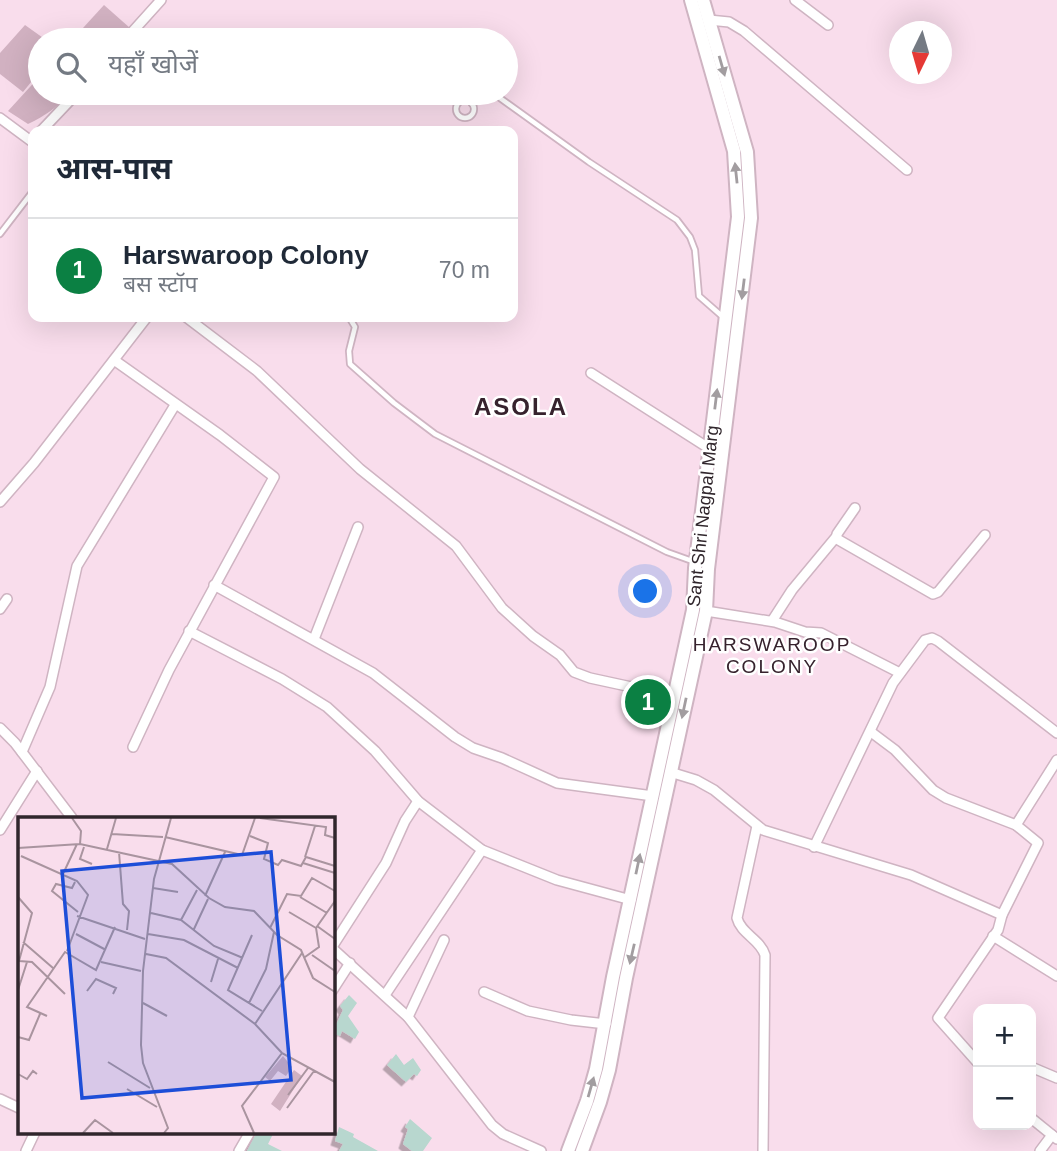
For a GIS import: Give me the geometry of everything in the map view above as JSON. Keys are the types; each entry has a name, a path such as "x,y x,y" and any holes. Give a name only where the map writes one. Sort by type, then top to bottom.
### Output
{"main road":[{"name":"Sant Shri Nagpal Marg","path":"568,1151 590,1090 606,1024 613,977 693,610 696,563 736,240 737,183 734,151 691,0"},
{"name":"Sant Shri Nagpal Marg","path":"582,1151 609,1070 626,978 706,611 708,569 751,218 747,152 704,0"}],"street":[{"path":"136,28 161,0"},
{"path":"795,0 828,25"},
{"path":"709,20 729,22 744,31 907,170"},
{"path":"46,126 66,105"},
{"path":"0,118 28,138"},
{"path":"0,502 34,463 143,322"},
{"path":"193,322 257,370 360,469 456,546 502,608 533,636 560,655 574,672 673,696"},
{"path":"114,360 274,477 189,631 133,747"},
{"path":"591,373 710,449"},
{"path":"22,752 50,687 77,566 175,405"},
{"path":"772,621 792,590 836,537 855,508"},
{"path":"314,639 358,527"},
{"path":"836,537 839,542 933,594 938,592 985,535"},
{"path":"214,585 373,673 473,748 557,783 653,796"},
{"path":"0,609 7,599"},
{"path":"706,611 772,621 805,632 824,634 900,673"},
{"path":"189,631 327,707 375,751 418,801 482,850 556,880 631,900"},
{"path":"814,847 893,683 925,640 935,639 1057,733"},
{"path":"0,728 22,752 71,817"},
{"path":"871,732 895,750 933,790 1016,825 1038,843 993,936 938,1017 973,1057"},
{"path":"1016,825 1057,760"},
{"path":"0,830 37,771"},
{"path":"670,772 696,780 714,790 757,826 814,847 911,875 1002,915"},
{"path":"334,944 386,863 405,821 418,801"},
{"path":"757,826 737,918 741,926 762,947 765,955 763,1151"},
{"path":"385,995 482,850"},
{"path":"993,936 1057,976"},
{"path":"408,1017 444,940"},
{"path":"334,949 408,1017 492,1125 503,1134 541,1151"},
{"path":"334,987 351,963"},
{"path":"484,992 528,1011 606,1024"},
{"path":"1036,1069 1057,1078"},
{"path":"0,1099 18,1108"},
{"path":"1036,1122 1055,1137 1040,1151"},
{"path":"26,1151 34,1134"},
{"path":"239,1151 249,1134"}],"lane":[{"path":"457,105 457,113 463,119 472,116 472,105"},
{"path":"510,105 677,220 690,237 695,250 699,296 726,320"},
{"path":"0,234 28,198"},
{"path":"352,322 355,327 349,351 350,364 416,421 502,469 561,496 660,549 696,563"}],"shaded area":[{"path":"104,5 130,28 83,28"},
{"path":"25,25 29,28 28,86 23,92 0,74 0,53"},
{"path":"28,89 28,105 58,105 28,124 8,111"}],"building":[{"path":"349,995 357,1003 348,1016 359,1032 355,1039 342,1031 340,1036 334,1034 343,1010 340,1006"},
{"path":"396,1054 404,1065 413,1058 421,1070 417,1076 414,1074 406,1082 387,1065"},
{"path":"410,1119 432,1138 423,1151 412,1151 403,1144 408,1129 405,1127"},
{"path":"339,1127 378,1151 339,1151 343,1144 335,1141"},
{"path":"256,1134 273,1134 268,1144 282,1151 247,1151"}],"place":[{"name":"Harswaroop Colony","path":"648,702"}],"district":[{"name":"ASOLA","path":"521,406"},
{"name":"HARSWAROOP COLONY","path":"772,655"}]}
